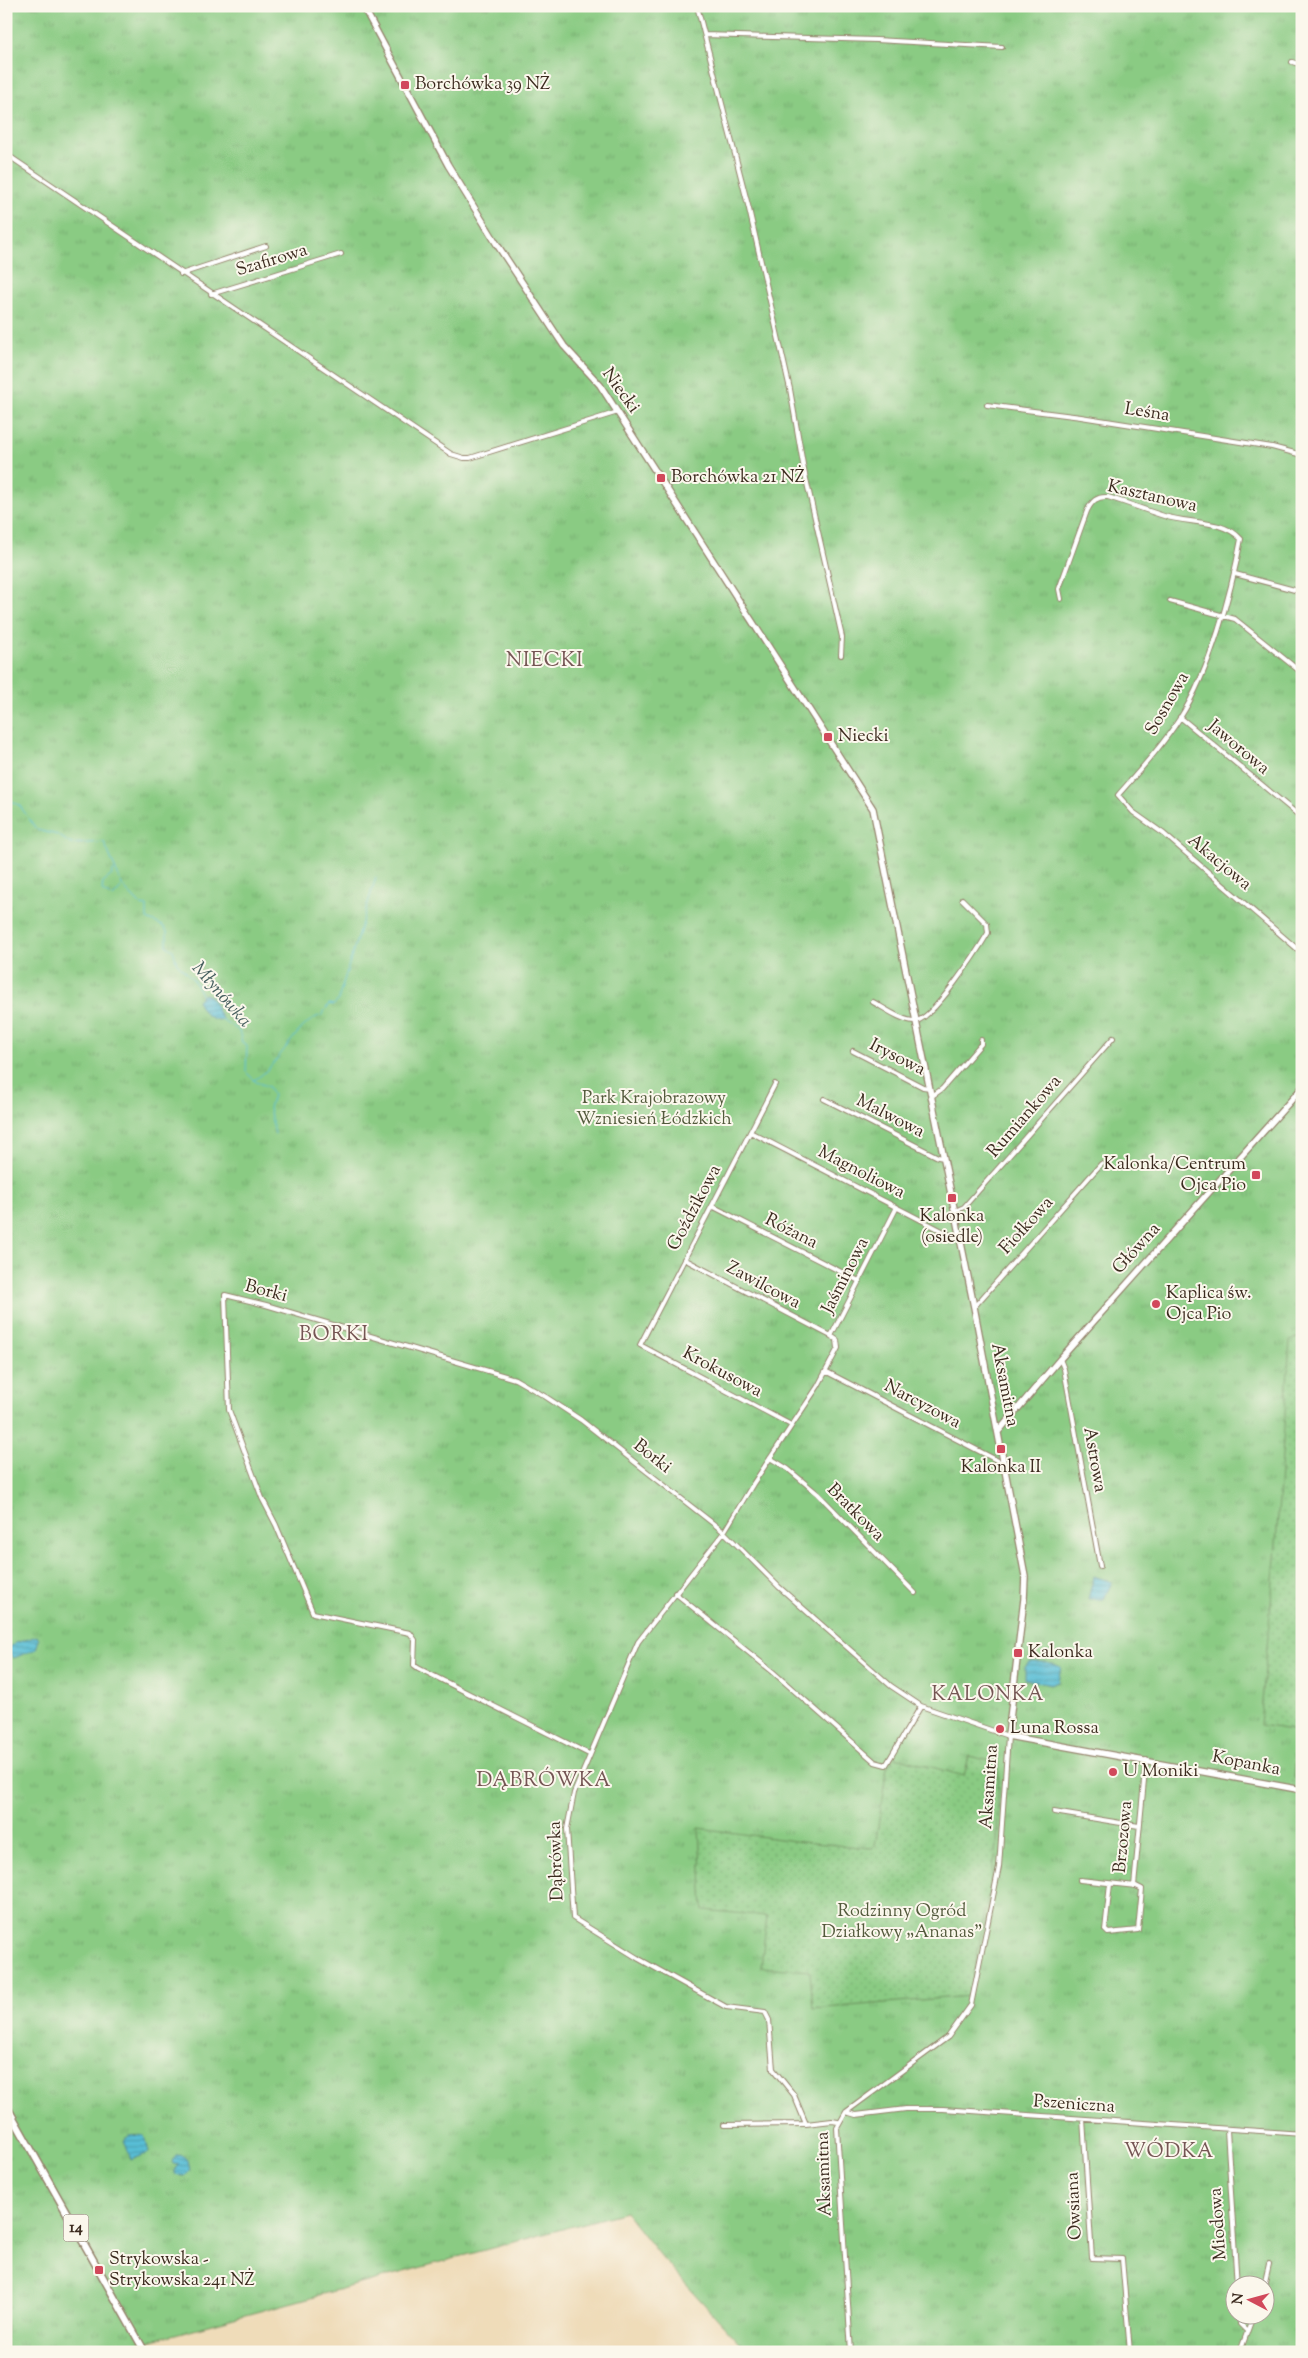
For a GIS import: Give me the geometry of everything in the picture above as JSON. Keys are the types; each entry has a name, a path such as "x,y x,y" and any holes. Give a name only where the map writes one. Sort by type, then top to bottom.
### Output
{"main road":[{"name":"14","path":"6,2105 145,2352"}],"street":[{"name":"Niecki","path":"363,6 448,165 498,246 564,346 600,385 871,803 878,827 916,1021"},
{"path":"697,6 751,219 790,389 804,470 842,637 841,655"},
{"path":"705,35 876,40 1002,47"},
{"path":"1292,62 1302,65"},
{"path":"6,154 181,274 451,454 464,458 618,412"},
{"path":"181,274 266,246"},
{"name":"Szafirowa","path":"211,294 340,254"},
{"name":"Leśna","path":"987,405 1081,417 1245,443 1302,455"},
{"name":"Kasztanowa","path":"1061,598 1059,589 1087,511 1093,501 1099,497 1108,497 1172,518 1234,531 1241,539 1235,574 1222,614"},
{"path":"1235,574 1302,592"},
{"path":"1170,601 1235,619 1302,673"},
{"name":"Sosnowa","path":"1118,795 1156,752 1180,717 1210,655 1222,614"},
{"name":"Jaworowa","path":"1180,717 1302,818"},
{"name":"Akacjowa","path":"1118,795 1133,812 1164,834 1302,953"},
{"path":"873,1002 908,1020 916,1021 926,1017 951,988 988,933 987,924 962,899"},
{"name":"Aksamitna","path":"851,2352 837,2141 838,2122 846,2112 948,2037 971,2005 999,1867 1008,1736 1026,1584 974,1307 916,1021"},
{"name":"Rumiankowa","path":"955,1211 964,1207 1113,1038"},
{"path":"932,1096 942,1089 981,1044 981,1040"},
{"name":"Irysowa","path":"853,1051 923,1087 930,1088"},
{"name":"Goździkowa","path":"640,1345 775,1084"},
{"name":"Główna","path":"998,1432 1060,1359 1302,1088"},
{"name":"Malwowa","path":"824,1099 938,1157 944,1158"},
{"name":"Magnoliowa","path":"750,1132 952,1236 960,1238"},
{"name":"Fiołkowa","path":"974,1307 1101,1164"},
{"name":"Różana","path":"712,1206 859,1281"},
{"name":"Jaśminowa","path":"770,1458 827,1372 838,1348 836,1340 831,1336 897,1208"},
{"name":"Zawilcowa","path":"684,1259 831,1336"},
{"name":"Borki","path":"589,1754 418,1668 414,1665 415,1640 410,1633 313,1613 276,1525 262,1498 229,1410 225,1295 266,1305 515,1379 581,1420 724,1532 779,1587 891,1686 921,1706 1008,1736"},
{"name":"Krokusowa","path":"640,1345 791,1425"},
{"name":"Astrowa","path":"1060,1359 1064,1369 1100,1566"},
{"name":"Narcyzowa","path":"827,1372 1004,1464"},
{"name":"Dąbrówka","path":"770,1458 724,1532 638,1642 589,1754 574,1793 568,1817 573,1918 639,1959 726,2007 766,2013 769,2020 773,2069 794,2095 806,2124"},
{"name":"Bratkowa","path":"770,1458 788,1469 818,1494 915,1592"},
{"path":"675,1593 773,1672 875,1762 886,1765 921,1706"},
{"name":"Kopanka","path":"1008,1736 1302,1790"},
{"name":"Brzozowa","path":"1134,1886 1146,1760"},
{"path":"1054,1812 1139,1826"},
{"name":"Brzozowa","path":"1080,1880 1134,1886 1142,1889 1138,1930 1108,1933 1105,1925 1110,1884"},
{"name":"Pszeniczna","path":"846,2112 856,2115 906,2110 943,2109 1302,2134"},
{"name":"Owsiana","path":"1083,2119 1092,2258 1122,2259 1130,2352"},
{"path":"724,2124 838,2122"},
{"name":"Miodowa","path":"1228,2130 1236,2276"},
{"path":"1266,2276 1269,2264"},
{"path":"1242,2326 1246,2331"},
{"path":"1240,2352 1248,2326"}],"green space":[{"name":"Park Krajobrazowy Wzniesień Łódzkich","path":"6,6 1302,6 1302,2352 748,2352 660,2256 625,2212 142,2343 146,2352 6,2352"},
{"path":"1302,1337 1302,1779 1294,1778 1298,1731 1260,1725 1275,1558 1290,1340"},
{"name":"Rodzinny Ogród Działkowy „Ananas”","path":"969,1756 999,1763 997,1846 970,1996 813,2009 810,1971 761,1967 767,1916 703,1910 699,1828 802,1842 872,1848 875,1846 887,1767 896,1757 964,1776"}],"water":[{"path":"204,994 210,996 222,1019 211,1018 203,1011 197,1000"},
{"path":"1094,1576 1112,1582 1104,1599 1088,1599"},
{"path":"37,1636 39,1640 36,1649 14,1658 7,1653 6,1649 16,1643"},
{"path":"1030,1662 1047,1662 1061,1667 1058,1682 1050,1685 1025,1679 1025,1667"},
{"path":"142,2135 146,2139 149,2153 131,2160 124,2140 129,2136"},
{"path":"177,2155 184,2156 188,2160 190,2171 185,2176 175,2174 175,2169 178,2165 173,2164 172,2161"}],"waterway":[{"name":"Młynówka","path":"6,793 13,802 20,806 37,830 58,835 71,844 104,842 123,887 141,905 147,906 147,919 163,926 167,931 167,946 173,950 177,963 193,979 202,996"},
{"name":"Młynówka","path":"114,870 112,875 103,882 102,891 113,897 122,887"},
{"path":"254,1080 271,1066 304,1026 322,1015 329,1004 334,1005 338,1000 376,877"},
{"name":"Młynówka","path":"220,1018 239,1031 242,1042 247,1046 246,1072 256,1082 269,1087 273,1095 269,1108 275,1134"}],"place":[{"name":"Borchówka 39 NŻ","path":"405,85"},
{"name":"Borchówka 21 NŻ","path":"661,478"},
{"name":"Niecki","path":"828,737"},
{"name":"Kalonka/Centrum Ojca Pio","path":"1256,1175"},
{"name":"Kalonka (osiedle)","path":"952,1198"},
{"name":"Kaplica św. Ojca Pio","path":"1156,1304"},
{"name":"Kalonka II","path":"1001,1449"},
{"name":"Kalonka","path":"1018,1653"},
{"name":"Luna Rossa","path":"1000,1729"},
{"name":"U Moniki","path":"1113,1772"},
{"name":"Strykowska - Strykowska 241 NŻ","path":"99,2270"}],"district":[{"name":"NIECKI","path":"545,661"},
{"name":"BORKI","path":"334,1335"},
{"name":"KALONKA","path":"988,1695"},
{"name":"DĄBRÓWKA","path":"544,1781"},
{"name":"WÓDKA","path":"1169,2152"}]}
